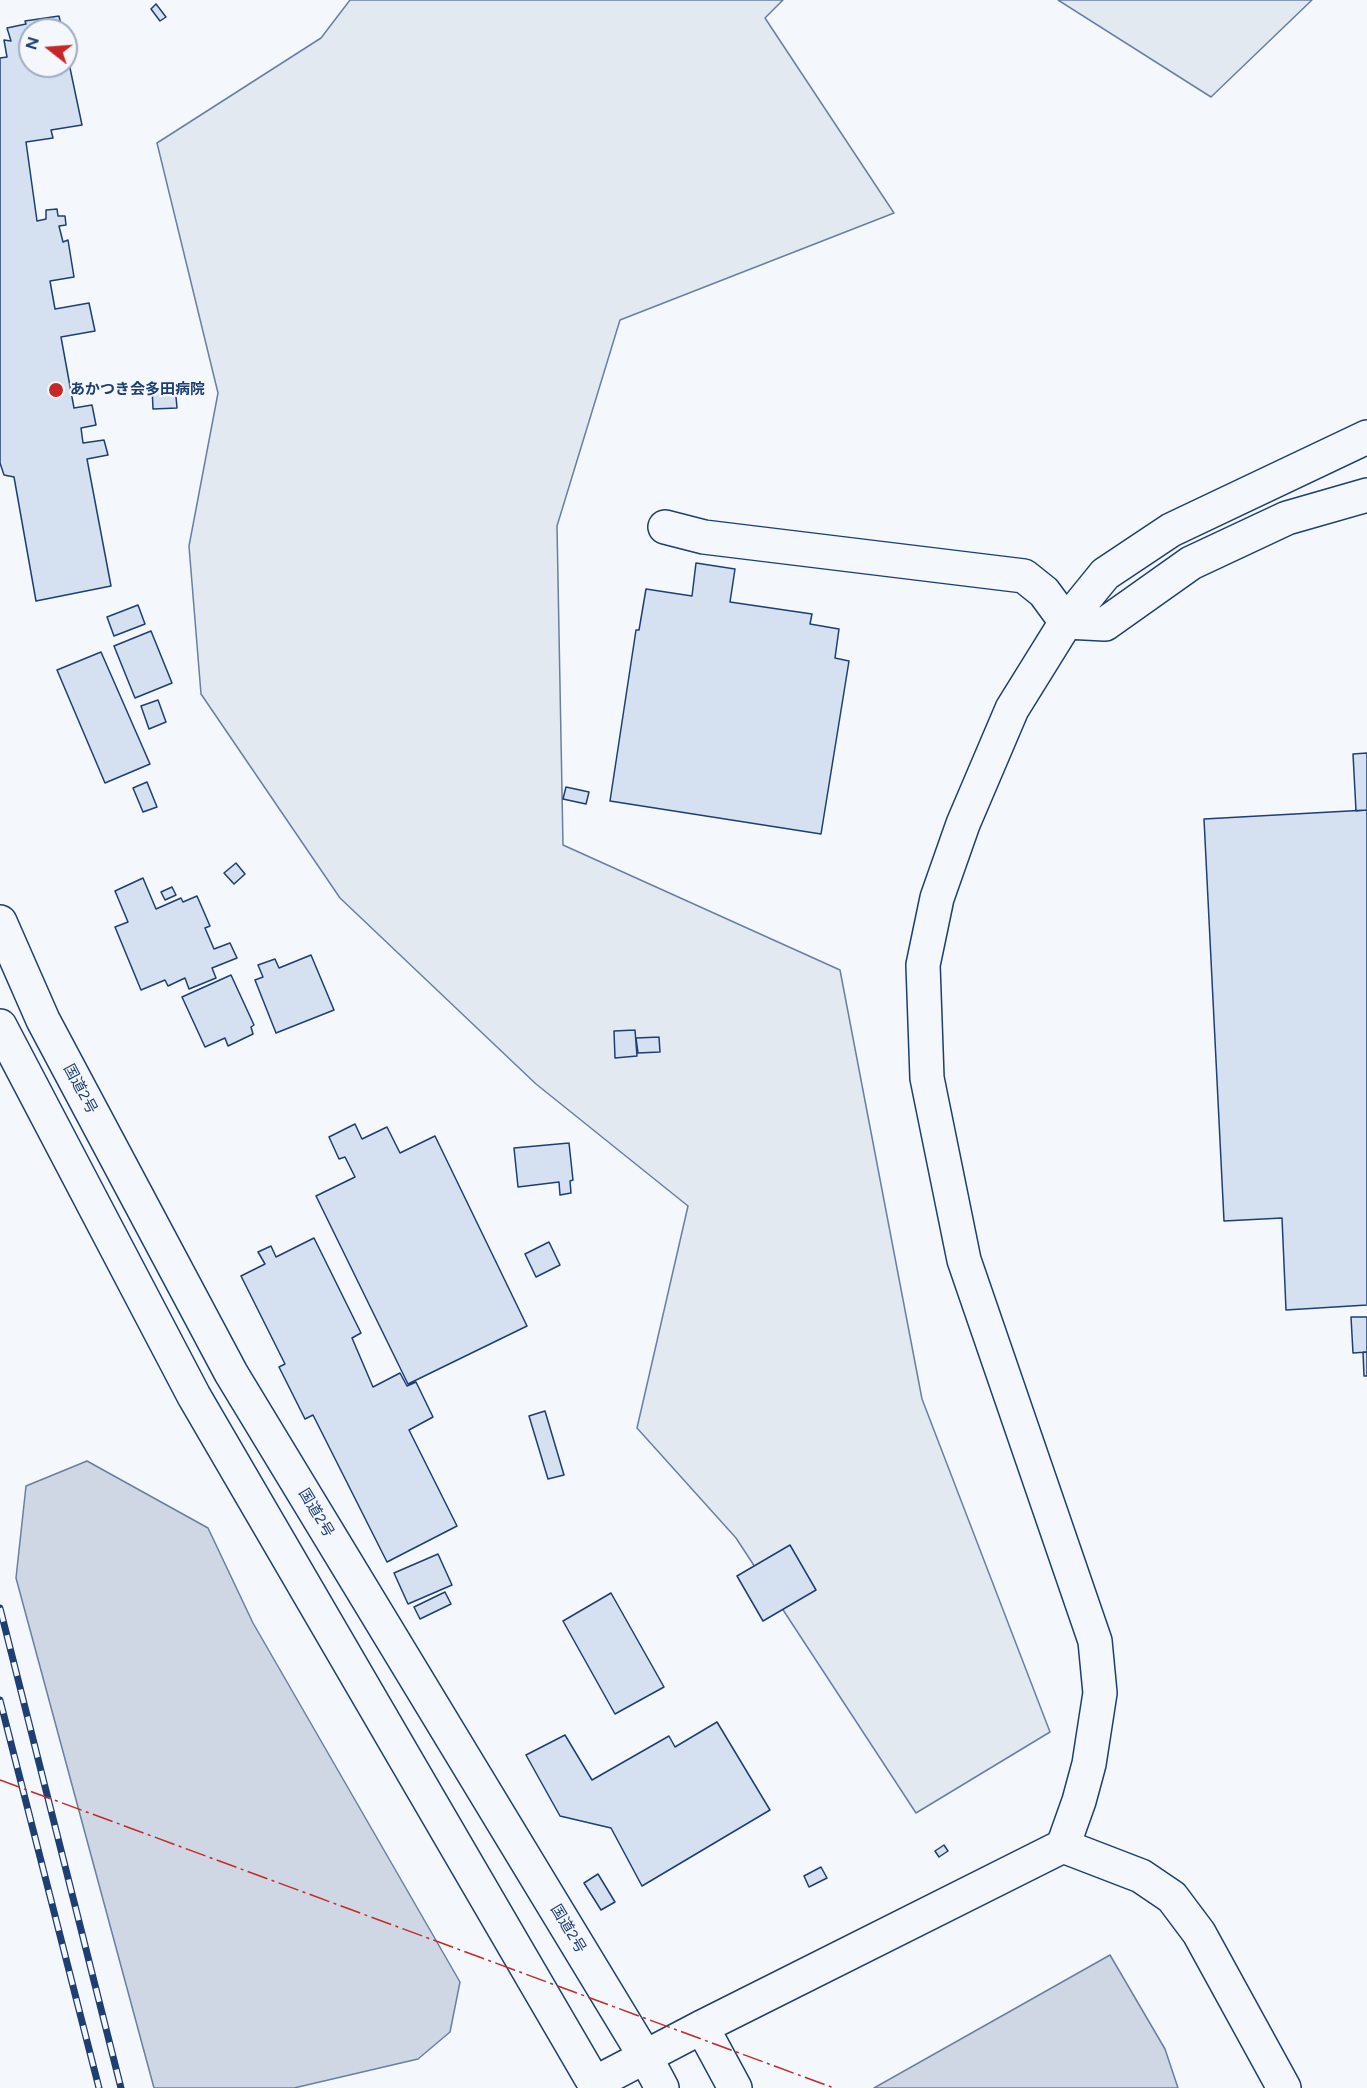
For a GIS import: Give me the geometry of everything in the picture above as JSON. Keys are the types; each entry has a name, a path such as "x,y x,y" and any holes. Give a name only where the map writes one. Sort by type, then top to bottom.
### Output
{"main road":[{"path":"0,1026 194,1396 596,2086 702,2027 1063,1846 1089,1764 1100,1693 1095,1641 964,1260 927,1078 923,965 937,898 963,824 1012,709 1066,622 1105,574 1171,530 1367,436"},
{"path":"1066,622 1105,624 1191,563 1287,518 1367,495"},
{"path":"665,527 704,537 1024,576 1044,592 1066,622"},
{"name":"国道2号","path":"0,922 43,1020 231,1373 662,2088"},
{"path":"1063,1846 1141,1876 1172,1897 1199,1933 1284,2088"},
{"path":"702,2027 735,2088"}],"shaded area":[{"path":"350,0 783,0 765,18 894,213 620,320 557,526 563,845 840,970 922,1399 1050,1732 916,1813 736,1538 637,1428 688,1206 536,1084 340,898 201,694 189,546 218,393 157,143 321,38"},
{"path":"1058,0 1312,0 1211,97"},
{"path":"87,1461 208,1528 253,1623 460,1982 450,2032 418,2059 294,2088 154,2088 16,1578 26,1486"},
{"path":"1110,1955 1165,2049 1178,2088 874,2088"}],"building":[{"path":"156,4 166,17 160,21 151,9"},
{"path":"18,26 18,78 72,78 82,125 51,130 53,138 26,142 37,221 46,219 46,210 57,209 58,216 65,216 66,225 59,226 63,242 68,240 74,277 50,281 55,309 89,303 95,331 61,337 74,408 92,405 96,425 81,428 83,443 104,440 108,455 87,459 111,586 36,601 14,477 4,475 0,463 0,58 7,57 4,40 11,41 7,28"},
{"path":"175,385 177,408 153,409 152,387"},
{"path":"696,563 735,569 730,602 812,614 810,624 839,629 835,658 849,661 821,834 610,801 636,630 639,630 646,589 692,596"},
{"path":"138,605 145,624 114,636 107,617"},
{"path":"151,631 172,683 135,698 114,646"},
{"path":"101,652 150,764 105,783 57,670"},
{"path":"158,700 166,722 149,729 141,706"},
{"path":"1367,753 1367,810 1356,811 1353,754"},
{"path":"147,782 157,807 143,812 133,788"},
{"path":"566,787 589,792 586,804 563,799"},
{"path":"1367,810 1367,1305 1286,1310 1282,1218 1224,1221 1204,819"},
{"path":"236,863 245,874 234,884 224,873"},
{"path":"143,878 156,909 181,898 183,902 197,896 210,926 205,928 214,949 230,943 237,958 212,968 216,978 189,989 185,978 168,986 165,980 141,990 115,927 128,922 115,891"},
{"path":"172,887 176,895 165,900 161,892"},
{"path":"311,955 334,1010 276,1033 255,980 263,977 258,965 275,959 279,968"},
{"path":"231,975 254,1025 251,1027 253,1034 228,1046 225,1038 205,1047 182,997"},
{"path":"635,1030 637,1056 615,1058 614,1031"},
{"path":"659,1037 660,1052 638,1053 636,1038"},
{"path":"355,1124 362,1139 387,1127 400,1153 435,1136 527,1326 408,1384 316,1196 355,1177 345,1157 339,1159 329,1137"},
{"path":"569,1143 573,1180 570,1181 571,1193 560,1195 559,1182 518,1187 514,1148"},
{"path":"314,1238 361,1333 352,1338 373,1387 400,1373 407,1386 416,1382 433,1417 409,1430 457,1526 387,1562 313,1415 305,1419 279,1367 285,1364 241,1276 265,1264 258,1252 271,1246 276,1257"},
{"path":"549,1242 560,1265 536,1277 525,1254"},
{"path":"1351,1317 1367,1317 1367,1352 1353,1353"},
{"path":"1363,1352 1367,1352 1367,1376 1364,1376"},
{"path":"545,1411 564,1475 548,1479 529,1416"},
{"path":"790,1545 816,1590 763,1621 737,1576"},
{"path":"438,1554 452,1585 408,1604 394,1573"},
{"path":"445,1592 451,1604 420,1619 414,1607"},
{"path":"611,1593 664,1687 615,1714 563,1621"},
{"path":"717,1722 770,1810 642,1886 611,1828 560,1816 526,1755 565,1735 592,1780 669,1736 675,1747"},
{"path":"944,1845 948,1851 939,1857 935,1851"},
{"path":"821,1867 827,1878 809,1887 804,1876"},
{"path":"598,1874 615,1902 601,1910 584,1883"}],"railway":[{"path":"0,1608 121,2088"},
{"path":"0,1700 99,2088"}],"power":[{"path":"0,1780 834,2088"}],"place":[{"name":"あかつき会多田病院","path":"56,390"}]}
